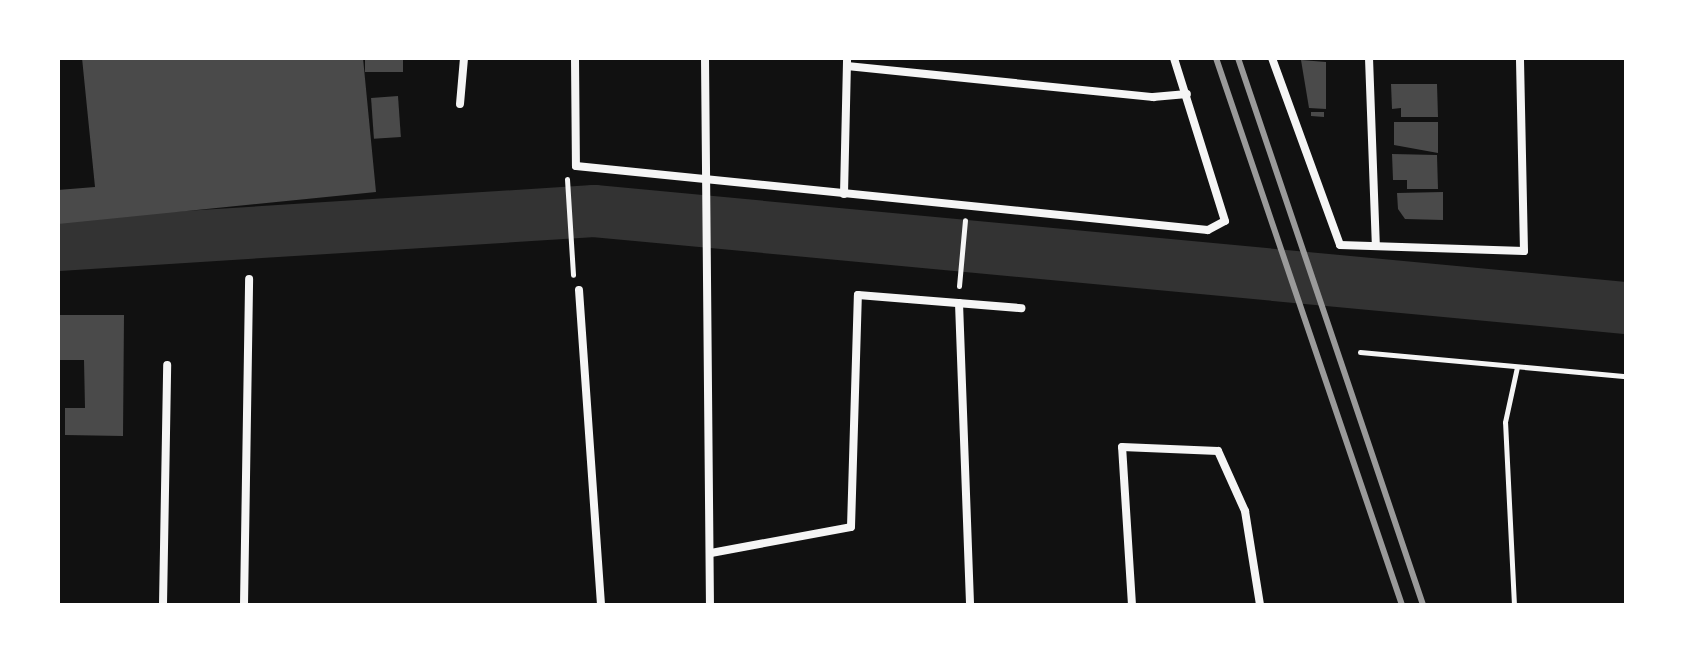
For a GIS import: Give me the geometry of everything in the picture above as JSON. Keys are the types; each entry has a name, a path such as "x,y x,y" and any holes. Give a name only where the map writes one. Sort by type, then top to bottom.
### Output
{"street":[{"path":"460,104 464,58"},
{"path":"575,58 576,166 1208,230 1225,221 1174,58"},
{"path":"705,58 704,284 710,605"},
{"path":"1272,58 1340,245 1524,251 1520,58"},
{"path":"1369,58 1376,246"},
{"path":"844,194 847,62 1187,94"},
{"path":"244,605 249,279"},
{"path":"579,290 601,605"},
{"path":"711,553 851,527 858,295 1021,308"},
{"path":"959,303 970,605"},
{"path":"163,605 167,365"},
{"path":"1132,605 1122,447 1218,451 1245,511 1260,605"}],"path":[{"path":"576,166 563,185 579,290"},
{"path":"959,283 965,225"},
{"path":"1360,352 1626,376"},
{"path":"1514,605 1505,422 1517,367"}],"building":[{"path":"82,58 363,58 376,192 58,224 58,190 95,187"},
{"path":"365,58 403,58 403,72 365,72"},
{"path":"1301,60 1326,62 1326,109 1309,108"},
{"path":"1391,84 1437,84 1438,117 1401,117 1401,108 1392,109"},
{"path":"398,96 401,137 374,139 371,98"},
{"path":"1311,112 1324,112 1324,117 1311,116"},
{"path":"1394,122 1438,122 1438,153 1394,145"},
{"path":"1392,154 1437,155 1438,189 1407,189 1407,180 1393,180"},
{"path":"1443,192 1443,220 1405,219 1398,209 1397,193"},
{"path":"58,315 124,315 123,436 65,435 65,408 85,408 84,360 58,360"}],"waterway":[{"path":"58,245 594,211 1626,308"}],"railway":[{"path":"1216,58 1402,605"},
{"path":"1238,58 1423,605"}]}
